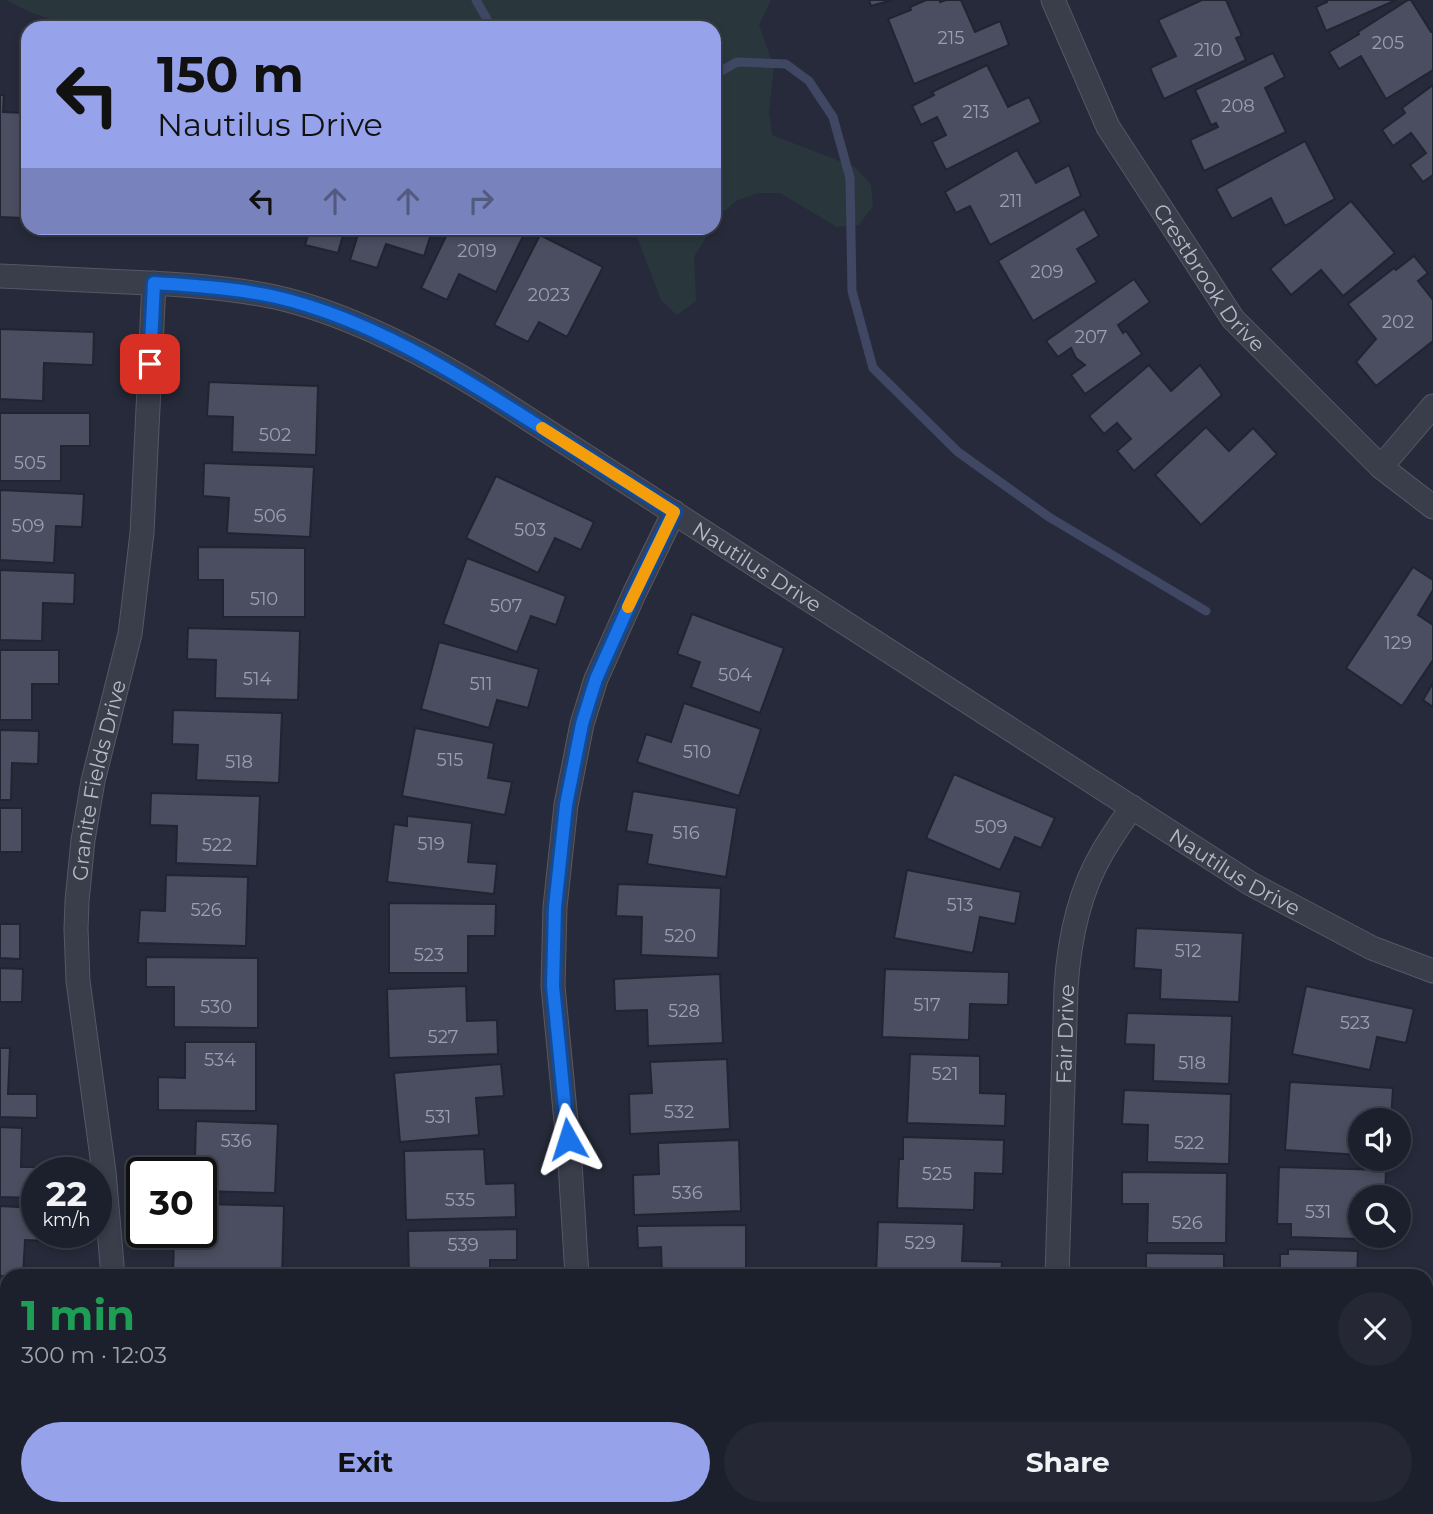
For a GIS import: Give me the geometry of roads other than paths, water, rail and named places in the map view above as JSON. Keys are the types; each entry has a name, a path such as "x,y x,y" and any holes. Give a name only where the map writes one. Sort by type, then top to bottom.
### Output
{"street":[{"name":"Crestbrook Drive","path":"1053,0 1108,127 1233,319 1381,467 1433,507"},
{"name":"Nautilus Drive","path":"0,276 231,289 278,298 319,310 409,348 458,374 1251,884 1373,948 1433,971"},
{"name":"Granite Fields Drive","path":"112,1269 104,1172 78,981 77,901 83,840 93,781 130,634 142,533 154,283"},
{"path":"1381,467 1433,406"},
{"path":"577,1269 570,1163 553,986 555,907 566,805 582,724 596,679 674,512"},
{"name":"Fair Drive","path":"1058,1269 1068,958 1080,904 1091,876 1102,852 1132,807"}],"waterway":[{"path":"476,0 488,21"},
{"path":"721,71 737,62 786,64 809,81 833,117 850,178 852,291 873,368 958,452 1049,517 1206,611"}]}
